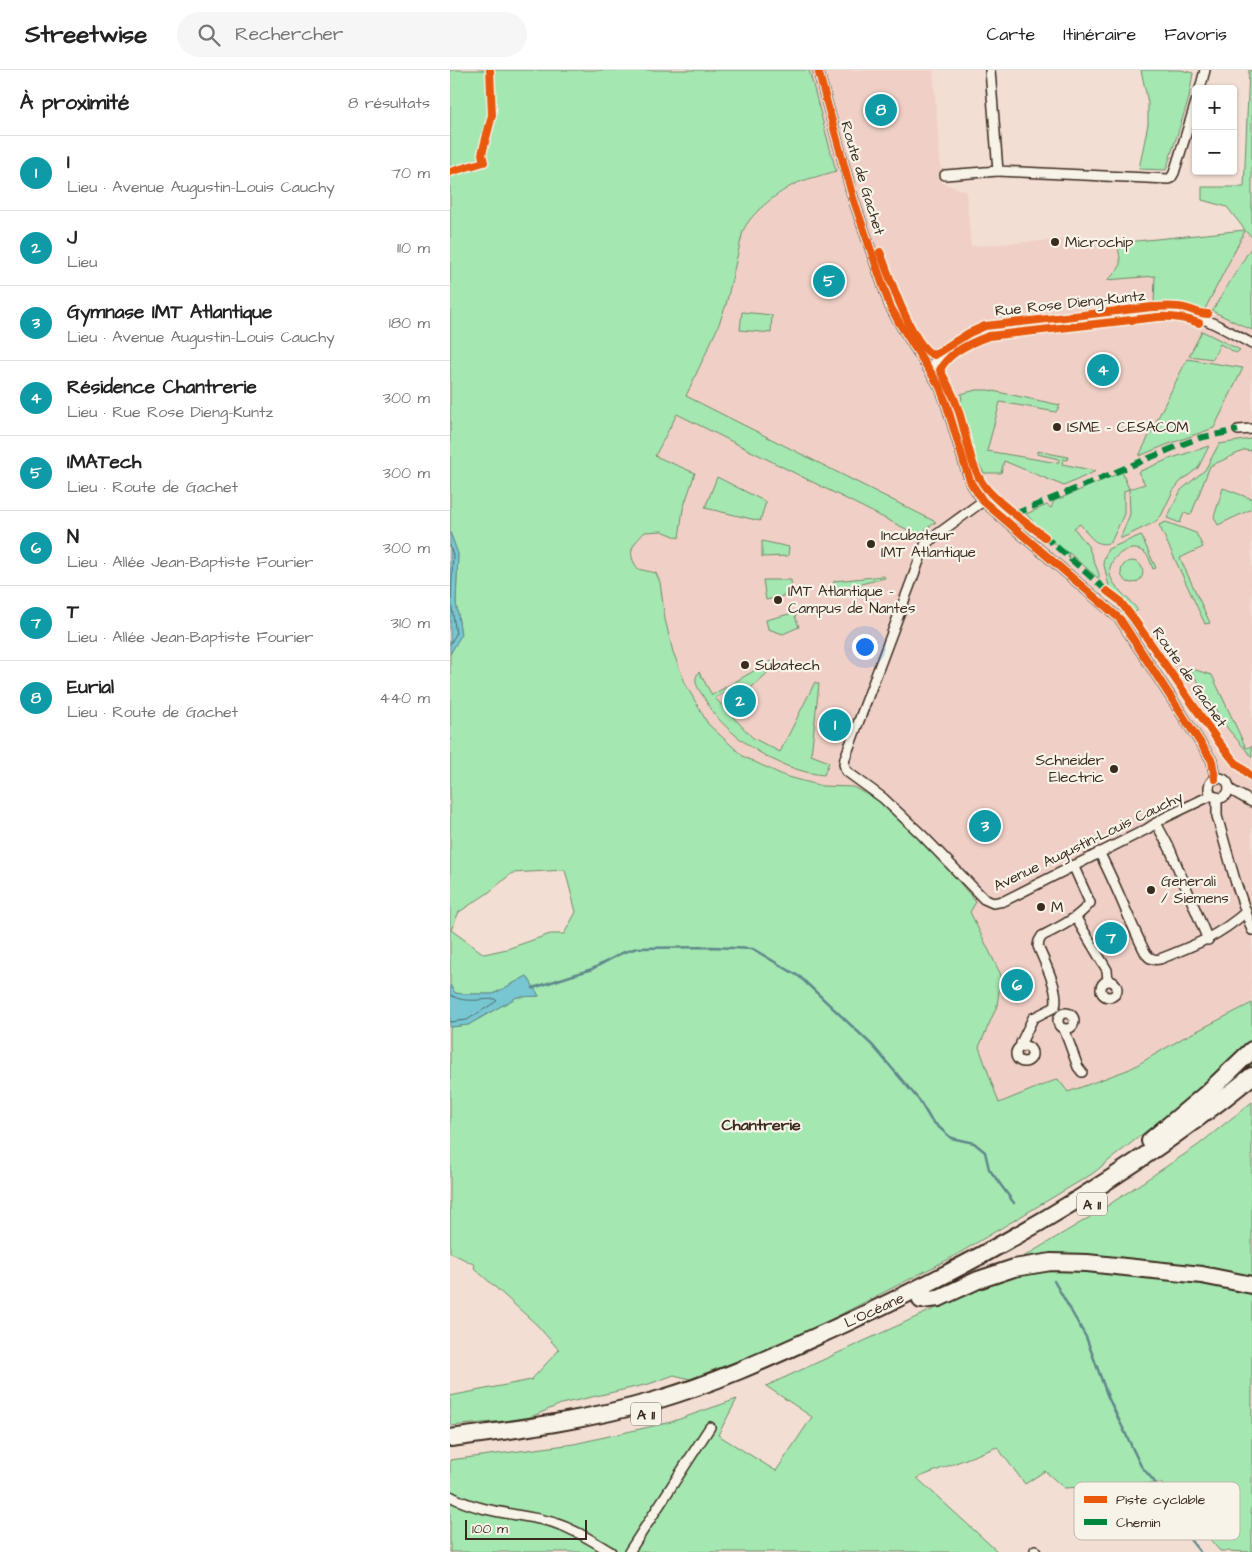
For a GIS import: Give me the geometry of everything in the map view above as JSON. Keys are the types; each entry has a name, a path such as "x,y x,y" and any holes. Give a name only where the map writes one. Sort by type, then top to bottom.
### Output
{"highway":[{"path":"1078,1200 1088,1186 1157,1136 1205,1095 1252,1050"},
{"name":"L’Océane","path":"450,1449 462,1440 615,1411 672,1395 714,1381 784,1352 931,1283 1007,1243 1164,1144 1252,1076"},
{"name":"L’Océane","path":"462,1440 598,1426 680,1404 764,1372 921,1300 1013,1251 1090,1205 1160,1159 1252,1090"},
{"path":"921,1300 939,1298 978,1280 1014,1268 1051,1262 1087,1263 1202,1275 1252,1285"}],"street":[{"name":"Route de Gachet","path":"821,70 853,198 890,306 943,395 971,483 983,501 1120,618 1207,753 1214,767 1215,779"},
{"path":"990,70 998,171"},
{"path":"1201,85 1205,70"},
{"path":"945,175 998,171 1168,179 1174,173 1192,115"},
{"name":"Rue Rose Dieng-Kuntz","path":"928,368 955,346 985,331 1163,311 1184,312 1201,318 1252,344"},
{"path":"1238,430 1252,429"},
{"name":"Avenue Augustin-Louis Cauchy","path":"983,501 925,545 844,761 846,770 883,798 985,900 998,902 1010,898 1164,818 1215,796"},
{"path":"1252,802 1229,789 1228,784 1224,780 1215,779 1210,785 1210,791 1215,796 1217,816 1252,930"},
{"path":"1215,796 1225,795 1229,789"},
{"path":"1156,823 1170,849 1208,940"},
{"path":"1099,852 1146,955 1157,960 1208,940 1230,926 1246,912"},
{"path":"1021,1047 1023,1037 1032,1018 1055,1006 1057,1001 1056,993 1038,946 1039,941 1042,936 1076,918 1090,903 1073,865"},
{"path":"1076,918 1107,970 1108,981"},
{"path":"1055,1006 1062,1014 1069,1014 1074,1020 1072,1027 1064,1029"},
{"path":"1062,1014 1058,1022 1060,1027 1064,1029 1078,1067 1082,1072"},
{"path":"629,1552 710,1427"},
{"path":"450,1496 461,1502 480,1507 551,1522 574,1530 611,1552"}],"shaded area":[{"path":"809,70 933,70 942,183 966,191 971,246 1080,238 1081,246 1245,230 1252,237 1252,246 1212,311 1252,330 1252,1003 1183,1038 1130,1069 1068,1092 1058,1079 999,1104 978,1047 997,1006 1001,975 970,912 853,787 822,786 785,776 744,757 708,724 686,685 673,652 665,619 660,582 656,573 638,569 632,560 632,550 635,542 645,532 662,531 679,537 683,509 695,474 655,456 671,427 717,329 726,305 747,221 758,210 792,186 836,171"}],"green space":[{"path":"450,70 809,70 836,171 807,179 791,186 764,206 747,224 743,231 726,305 686,396 936,522 918,535 677,414 655,456 695,473 683,509 679,538 662,531 645,532 632,549 632,558 638,569 656,573 660,582 665,619 673,652 686,685 708,724 744,757 785,776 822,786 853,787 884,803 934,852 976,902 970,912 1001,975 997,1006 979,1047 999,1103 1058,1079 1068,1092 1130,1069 1183,1038 1252,1003 1252,1065 1192,1114 1173,1110 1092,1174 951,1258 820,1325 750,1356 690,1379 674,1375 649,1384 561,1404 526,1419 450,1426 450,1396 531,1380 559,1350 537,1325 474,1268 475,1265 450,1252 450,1027 468,1025 517,997 539,996 527,976 493,994 455,993 450,985 450,654 461,635 456,602 458,554 450,532","holes":["565,870 576,912 564,934 550,934 507,949 484,954 451,930 459,912 488,893 512,873"]},
{"path":"1141,70 1181,70 1193,73 1189,98 1166,170 1139,169 1148,124 1148,103"},
{"path":"1249,70 1252,70 1252,237 1245,231 1203,313 1181,306 1154,305 1155,276 1107,280 1119,268 1120,255 1117,243 1245,230 1227,207 1202,200 1202,187 1244,187"},
{"path":"1252,246 1252,330 1212,311"},
{"path":"742,312 772,315 771,333 740,330"},
{"path":"1202,331 1240,350 1236,353 1220,344 1213,359 1189,356"},
{"path":"1187,359 1243,368 1214,428 1139,456"},
{"path":"976,390 988,390 1060,405 1056,412 1000,402 987,451 1058,463 1059,459 1037,454 1037,451 1068,457 1067,460 1063,459 1062,464 1096,471 1064,486 1004,461 1001,473 984,473 977,461 959,402 962,400 961,394"},
{"path":"1251,439 1251,451 1245,450 1210,466 1191,515 1184,513 1180,523 1167,518 1181,490 1205,470 1219,444"},
{"path":"1209,446 1198,468 1181,481 1173,491 1161,516 1155,522 1120,539 1130,514 1129,489 1145,484 1138,472 1169,459"},
{"path":"1122,472 1129,489 1124,491 1124,514 1111,542 1101,544 1097,542 1089,536 1080,524 1074,528 1088,546 1099,574 1099,579 1068,552 1069,558 1026,514 1047,505 1051,508 1054,501"},
{"path":"717,477 766,502 760,521 705,508"},
{"path":"1223,488 1252,499 1252,509 1218,525 1214,517"},
{"path":"1166,522 1196,533 1203,547 1180,558 1210,623 1205,624 1159,525"},
{"path":"1141,535 1156,568 1153,569 1147,555 1141,550 1134,549 1126,550 1114,559 1110,572 1112,580 1138,610 1133,613 1124,601 1110,590 1103,561 1108,549"},
{"path":"762,541 789,547 788,556 762,557"},
{"path":"1132,561 1140,564 1143,572 1140,580 1132,583 1124,580 1121,572 1124,564"},
{"path":"884,576 885,578 833,591 834,581"},
{"path":"763,580 791,580 792,594 766,600"},
{"path":"797,612 798,614 795,616 799,627 783,634 768,629 766,620"},
{"path":"771,661 775,666 741,697 733,688 715,698 753,738 780,752 815,682 819,684 811,755 829,762 824,775 793,768 751,747 713,713 699,690 696,678 699,672 712,695"},
{"path":"1189,668 1212,675 1246,748 1252,746 1252,757 1228,729"},
{"path":"1252,1102 1252,1506 1250,1512 1252,1513 1252,1552 1220,1551 1210,1540 1240,1540 1240,1482 1074,1482 1074,1487 1064,1488 1045,1471 1025,1484 997,1447 917,1478 998,1552 450,1552 450,1460 574,1444 671,1422 737,1399 718,1435 776,1471 812,1417 766,1386 984,1286 1020,1259 1095,1214 1197,1146"}],"water":[{"path":"450,532 458,554 456,602 461,635 450,654"},
{"path":"527,976 539,996 517,997 468,1025 450,1027 450,985 455,993 493,994"}],"waterway":[{"path":"533,988 592,969 622,953 637,948 713,947 753,949 800,977 873,1046 919,1100 931,1120 951,1138 974,1143 985,1152 989,1169 1014,1203"},
{"path":"1054,1281 1086,1337 1108,1397 1141,1466 1155,1482"},
{"path":"1190,1540 1200,1552"}],"marked path":[{"path":"1015,514 1199,438 1238,430"},
{"path":"1043,535 1107,591"}],"cycle path":[{"path":"450,172 484,162 482,154 492,115 490,70"},
{"path":"818,70 853,198 890,306 940,387 971,483 983,501 1120,619 1212,761 1215,779"},
{"path":"880,252 910,325 926,350 934,355 969,333 985,326 1152,307 1177,307 1208,314"},
{"path":"1045,537 999,502 980,480 972,460 956,404 940,370 944,364 961,348 989,336 1158,317 1179,318 1199,323"},
{"path":"1107,591 1119,600 1133,618 1218,741 1234,761 1252,777"}],"place":[{"name":"Eurial","path":"881,110"},
{"name":"Microchip","path":"1055,242"},
{"name":"IMATech","path":"829,281"},
{"name":"Résidence Chantrerie","path":"1103,370"},
{"name":"ISME - CESACOM","path":"1057,427"},
{"name":"Incubateur IMT Atlantique","path":"871,544"},
{"name":"IMT Atlantique - Campus de Nantes","path":"778,600"},
{"name":"Subatech","path":"745,665"},
{"name":"J","path":"740,701"},
{"name":"I","path":"835,725"},
{"name":"Schneider Electric","path":"1114,769"},
{"name":"Gymnase IMT Atlantique","path":"985,826"},
{"name":"Generali / Siemens","path":"1151,890"},
{"name":"M","path":"1041,907"},
{"name":"T","path":"1111,938"},
{"name":"N","path":"1017,985"}],"district":[{"name":"Chantrerie","path":"761,1124"}]}
